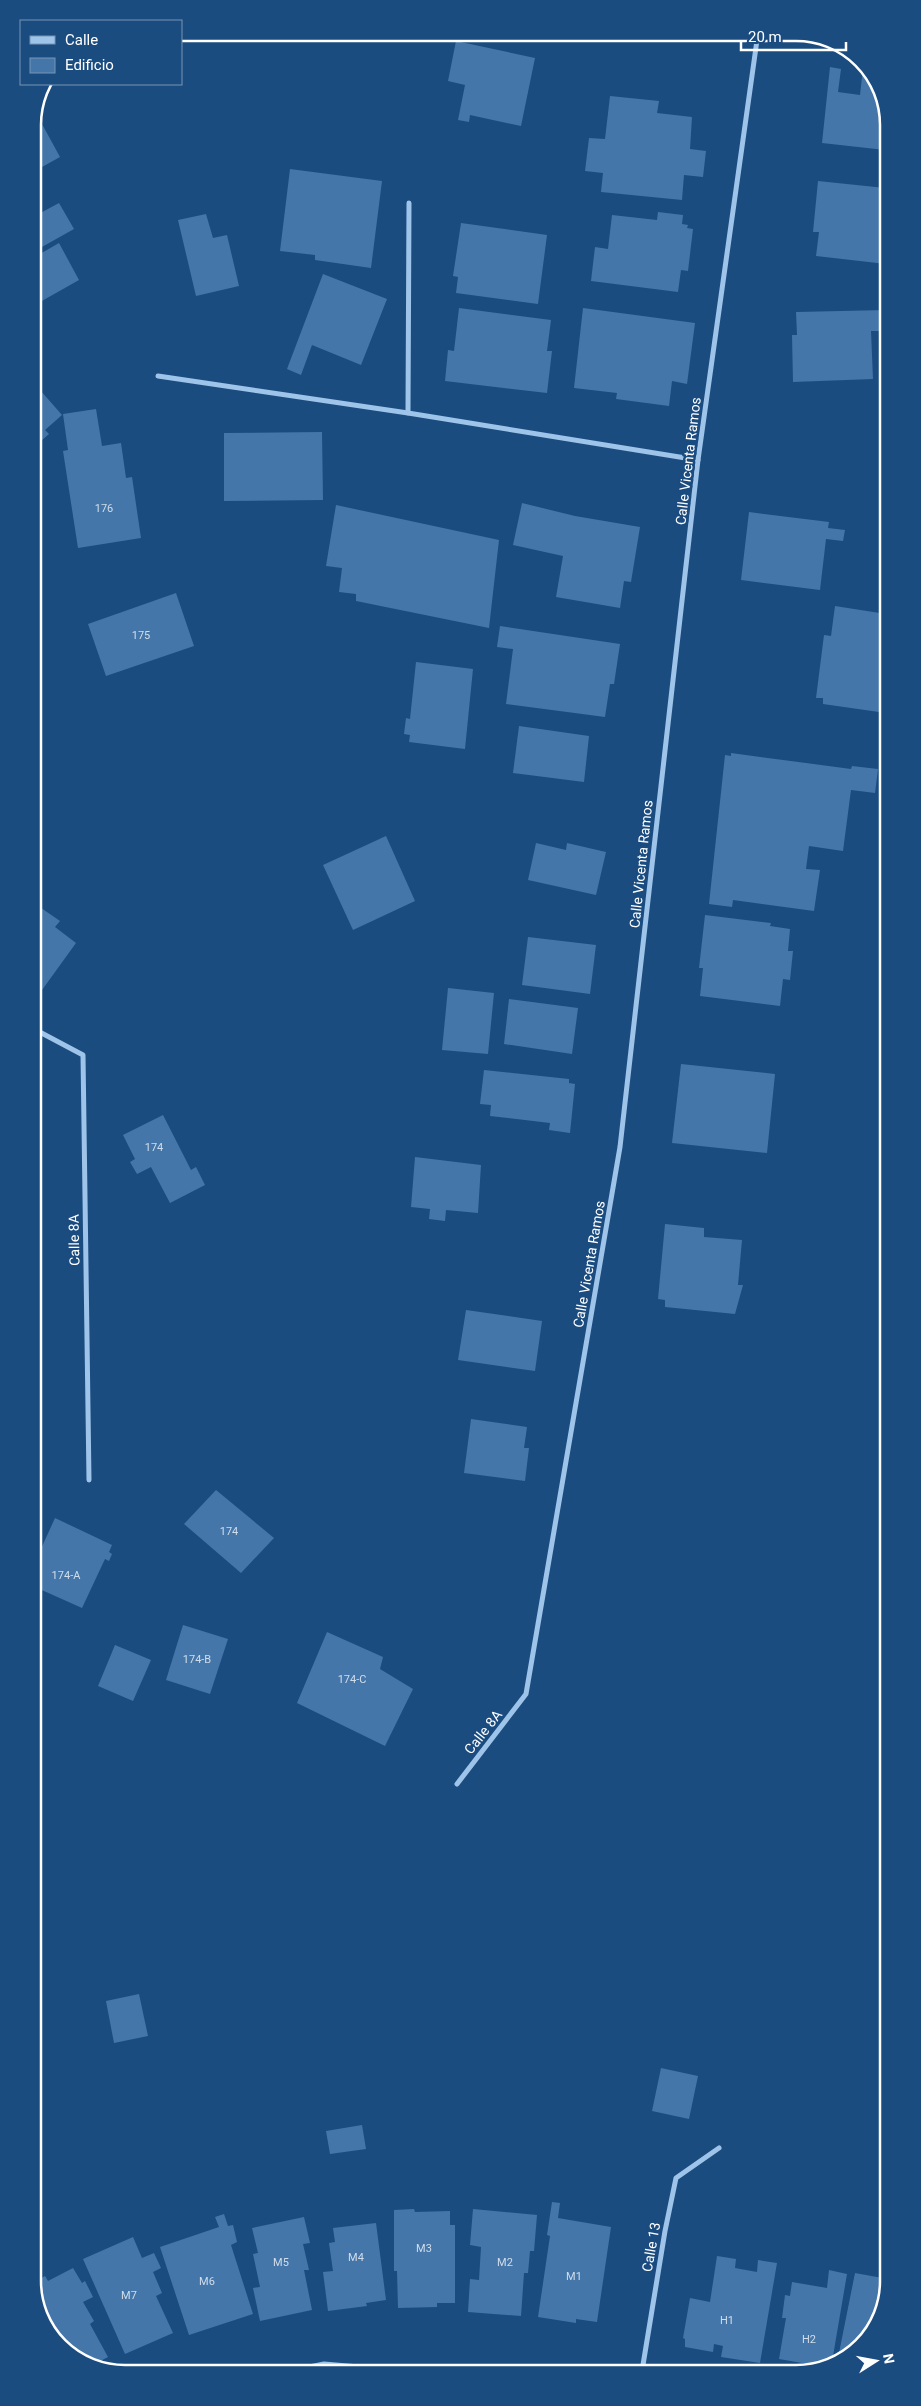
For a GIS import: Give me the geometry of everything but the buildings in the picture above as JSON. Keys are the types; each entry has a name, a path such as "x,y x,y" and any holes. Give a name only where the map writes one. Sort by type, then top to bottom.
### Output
{"street":[{"name":"Calle Vicenta Ramos","path":"526,1694 620,1147 698,460 757,41"},
{"path":"408,413 409,203"},
{"path":"158,376 408,413 698,460"},
{"name":"Calle 8A","path":"41,1032 83,1055 88,1480"},
{"name":"Calle 8A","path":"457,1784 526,1694"},
{"name":"Calle 13","path":"643,2365 664,2232 676,2178 719,2148"},
{"path":"319,2365 336,2365"}]}
